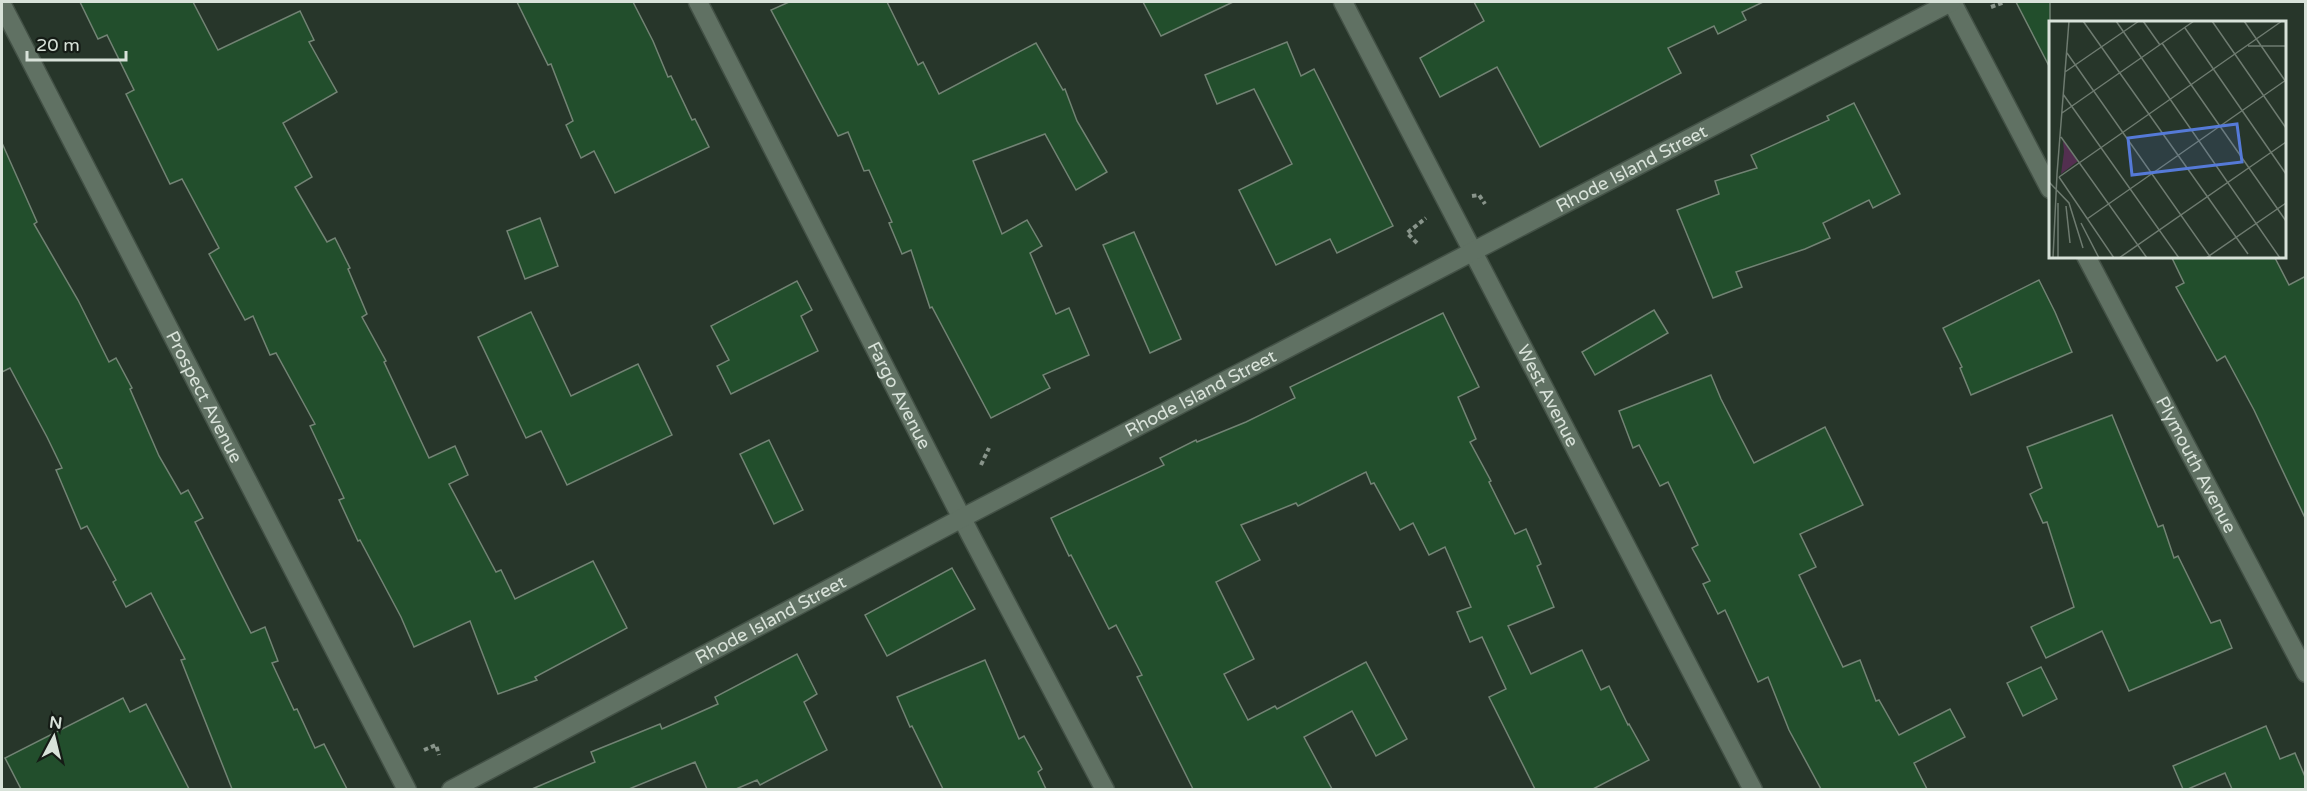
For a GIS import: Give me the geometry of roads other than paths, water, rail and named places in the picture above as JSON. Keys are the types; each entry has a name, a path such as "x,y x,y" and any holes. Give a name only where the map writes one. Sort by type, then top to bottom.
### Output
{"street":[{"name":"Fargo Avenue","path":"698,2 962,518 1105,789"},
{"name":"West Avenue","path":"1343,2 1753,789"},
{"name":"Rhode Island Street","path":"451,789 962,518 1951,2"},
{"path":"1951,2 2049,187"},
{"name":"Prospect Avenue","path":"2,5 407,789"},
{"name":"Plymouth Avenue","path":"2087,258 2306,673"}]}
